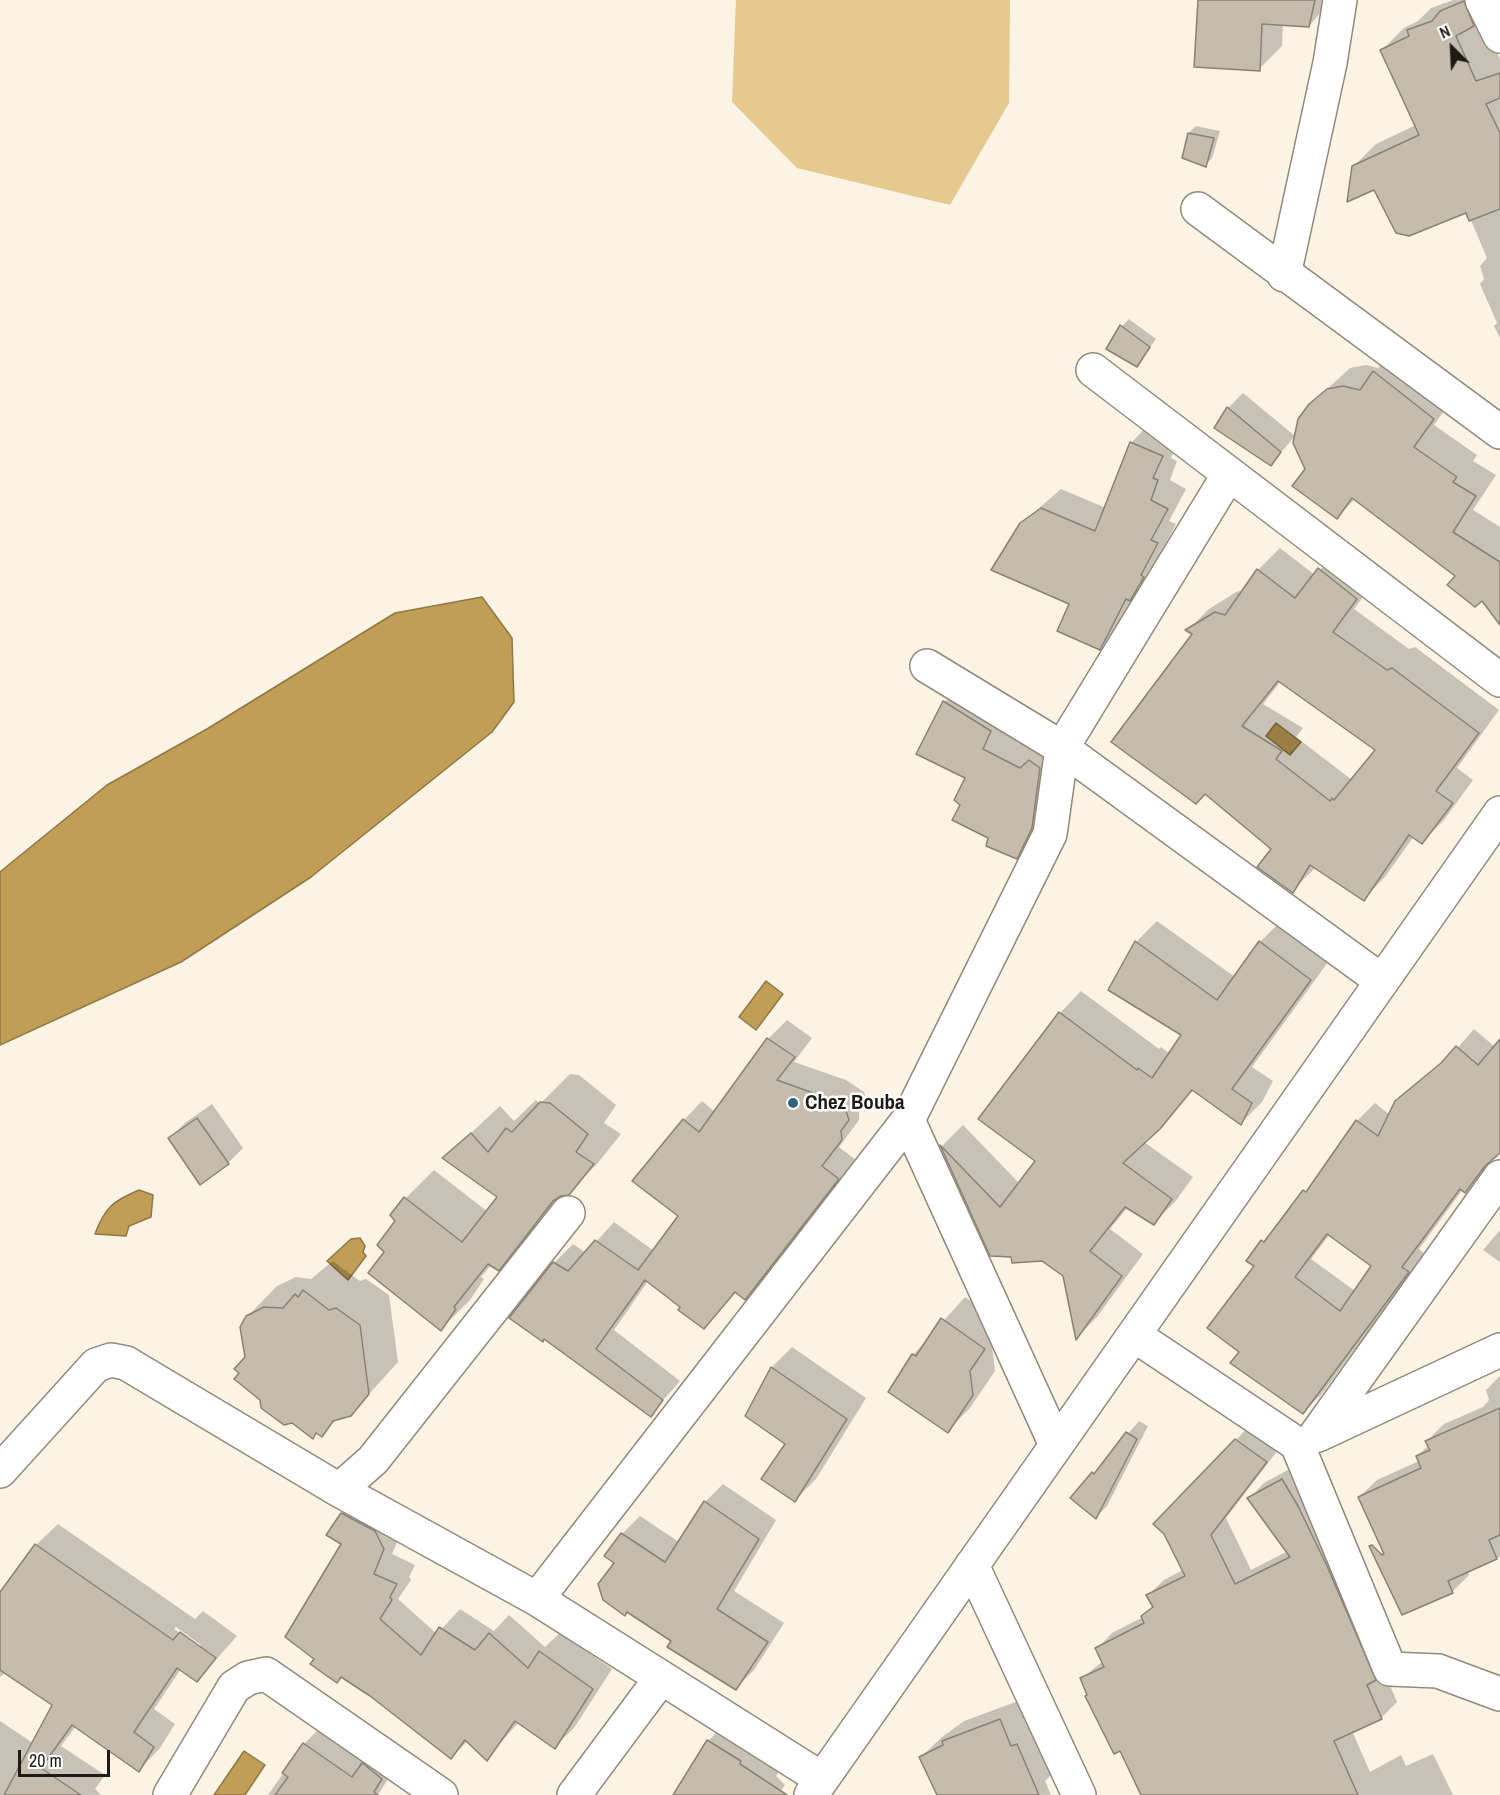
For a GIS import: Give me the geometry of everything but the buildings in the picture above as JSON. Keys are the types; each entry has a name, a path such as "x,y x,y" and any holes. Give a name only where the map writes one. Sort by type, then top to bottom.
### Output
{"street":[{"path":"1284,275 1330,63 1340,0"},
{"path":"1482,0 1500,36"},
{"path":"1198,209 1284,275 1500,432"},
{"path":"1093,370 1500,680"},
{"path":"537,1599 908,1120 1050,834 1062,748 1229,474"},
{"path":"927,666 1062,748 1382,981"},
{"path":"0,1471 96,1365 111,1360 126,1363 339,1490 537,1599 661,1678 817,1787 1500,813"},
{"path":"908,1120 1056,1445"},
{"path":"1306,1440 1500,1177"},
{"path":"339,1490 373,1460 568,1214"},
{"path":"1134,1335 1306,1440 1390,1669 1438,1671 1500,1694"},
{"path":"1306,1440 1500,1350"},
{"path":"972,1565 1079,1795"},
{"path":"170,1795 234,1687 248,1678 266,1674 441,1795"},
{"path":"574,1795 661,1678"}],"shaded area":[{"path":"736,0 1010,0 1009,103 950,205 797,168 732,102"},
{"path":"482,597 512,638 514,702 492,732 311,877 181,962 0,1045 0,872 107,785 207,729 395,613"},
{"path":"1276,723 1301,742 1290,755 1266,736"},
{"path":"766,981 783,994 756,1030 739,1017"},
{"path":"139,1190 153,1195 151,1217 129,1226 126,1236 95,1234 102,1217 111,1206"},
{"path":"360,1238 365,1246 363,1252 366,1256 348,1280 327,1261 351,1239"},
{"path":"244,1751 265,1765 245,1795 214,1795"}],"place":[{"name":"Chez Bouba","path":"793,1103"}]}
